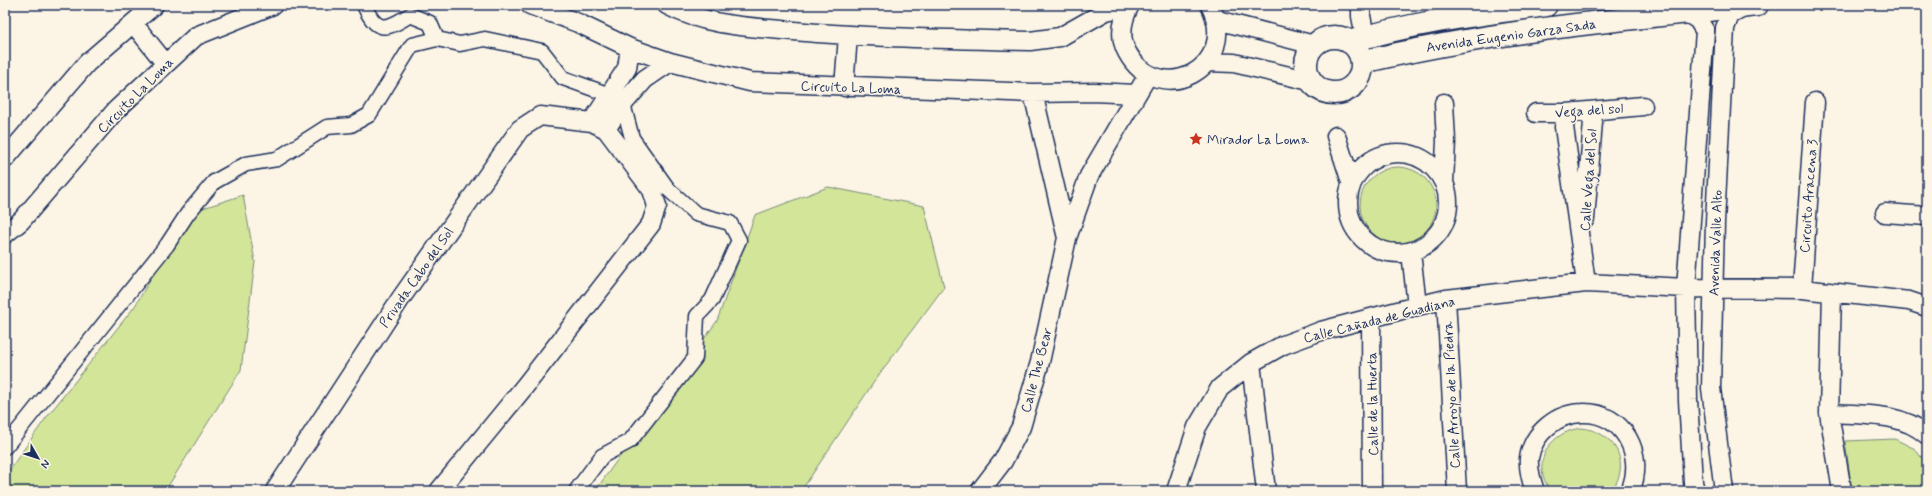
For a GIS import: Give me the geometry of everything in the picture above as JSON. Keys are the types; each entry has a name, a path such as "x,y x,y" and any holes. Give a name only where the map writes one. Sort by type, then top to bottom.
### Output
{"street":[{"path":"5,159 87,63 154,5"},
{"name":"Circuito La Loma","path":"5,234 21,221 116,110 165,63 196,36 273,5"},
{"path":"364,5 371,21 383,27 394,25 410,15 430,23 437,38"},
{"name":"Circuito La Loma","path":"530,5 578,23 630,48 670,62 750,82 844,87 1033,93 1094,92 1135,94"},
{"path":"667,5 679,12 732,26 848,36 1046,40 1060,37 1106,11 1130,6"},
{"path":"1357,39 1338,37 1325,38 1314,45 1308,53 1306,62 1306,72 1310,81 1319,89 1331,93 1343,92 1354,85 1360,74 1362,62 1358,51 1357,39 1361,5"},
{"name":"Avenida Eugenio Garza Sada","path":"1357,39 1483,9 1517,9 1546,5"},
{"path":"1130,6 1122,25 1124,45 1133,62 1148,75 1164,79 1180,79 1194,73 1207,62 1217,42 1213,12 1314,45"},
{"name":"Avenida Eugenio Garza Sada","path":"1362,62 1420,48 1520,31 1752,6"},
{"name":"Avenida Valle Alto","path":"1724,491 1711,388 1715,222 1725,28 1730,14 1752,6"},
{"path":"1517,9 1520,31"},
{"name":"Avenida Valle Alto","path":"1687,13 1698,20 1705,31 1686,288 1688,400 1693,482 1695,491"},
{"path":"133,23 165,63"},
{"path":"844,87 848,36"},
{"path":"5,447 167,245 188,212 214,182 246,164 277,158 327,127 351,126 369,115 412,45 437,38 460,44 485,38 542,51 563,78 616,100 632,138 668,189 696,214 730,223 739,240 712,300 697,316 695,358 630,441 602,456 576,491"},
{"path":"439,491 530,380 652,224 657,206 652,190 599,126 616,100 627,68 630,48"},
{"path":"616,100 645,78 670,62"},
{"path":"1207,62 1234,63 1310,81"},
{"name":"Calle The Bear","path":"980,491 1003,461 1021,427 1040,362 1067,238 1089,176 1135,94 1148,75"},
{"name":"Calle The Bear","path":"1033,93 1067,238"},
{"name":"Circuito Aracena 3","path":"1802,289 1815,102"},
{"path":"1444,103 1446,141 1444,182 1448,198 1447,216 1439,232 1427,244 1411,252 1395,253 1379,250 1365,242 1354,230 1348,214 1347,198 1351,182 1360,169 1373,158 1388,153 1404,152 1420,157 1434,167 1444,182"},
{"name":"Vega del sol","path":"1536,113 1586,112 1642,106"},
{"name":"Calle Vega del Sol","path":"1582,250 1593,122 1591,117 1586,112"},
{"name":"Calle Vega del Sol","path":"1567,113 1564,127 1586,283"},
{"name":"Privada Cabo del Sol","path":"275,491 401,298 520,129 540,116 599,126"},
{"path":"1336,136 1351,182"},
{"path":"1886,213 1927,216"},
{"path":"1411,252 1417,306"},
{"name":"Calle Cañada de Guadiana","path":"1176,491 1197,427 1220,388 1251,363 1283,345 1320,332 1417,306 1446,299 1586,283 1686,288 1802,289 1909,301 1927,307"},
{"path":"1832,293 1829,413 1842,491"},
{"name":"Calle Arroyo de la Piedra","path":"1446,299 1456,491"},
{"name":"Calle de la Huerta","path":"1371,318 1372,491"},
{"path":"1251,363 1266,491"},
{"path":"1535,491 1529,475 1529,459 1536,439 1554,421 1568,415 1583,412 1600,415 1614,423 1624,432 1631,442 1636,464 1635,477 1630,491"},
{"path":"1829,413 1897,418 1922,430 1927,435"}],"green space":[{"path":"1398,167 1412,170 1425,178 1433,191 1436,205 1433,219 1425,232 1412,240 1398,243 1384,240 1371,232 1363,219 1360,205 1363,191 1371,178 1384,170"},
{"path":"828,187 924,206 944,287 878,376 801,491 595,491 717,321 755,215"},
{"path":"243,195 255,262 241,370 165,491 5,491 5,476 46,418 135,306 188,213"},
{"path":"1581,428 1593,430 1603,435 1617,450 1620,460 1620,470 1617,480 1611,491 1551,491 1542,470 1546,450 1552,442 1560,436"},
{"path":"1895,439 1915,449 1927,465 1927,491 1852,491 1845,441"}],"place":[{"name":"Mirador La Loma","path":"1196,139"}]}
